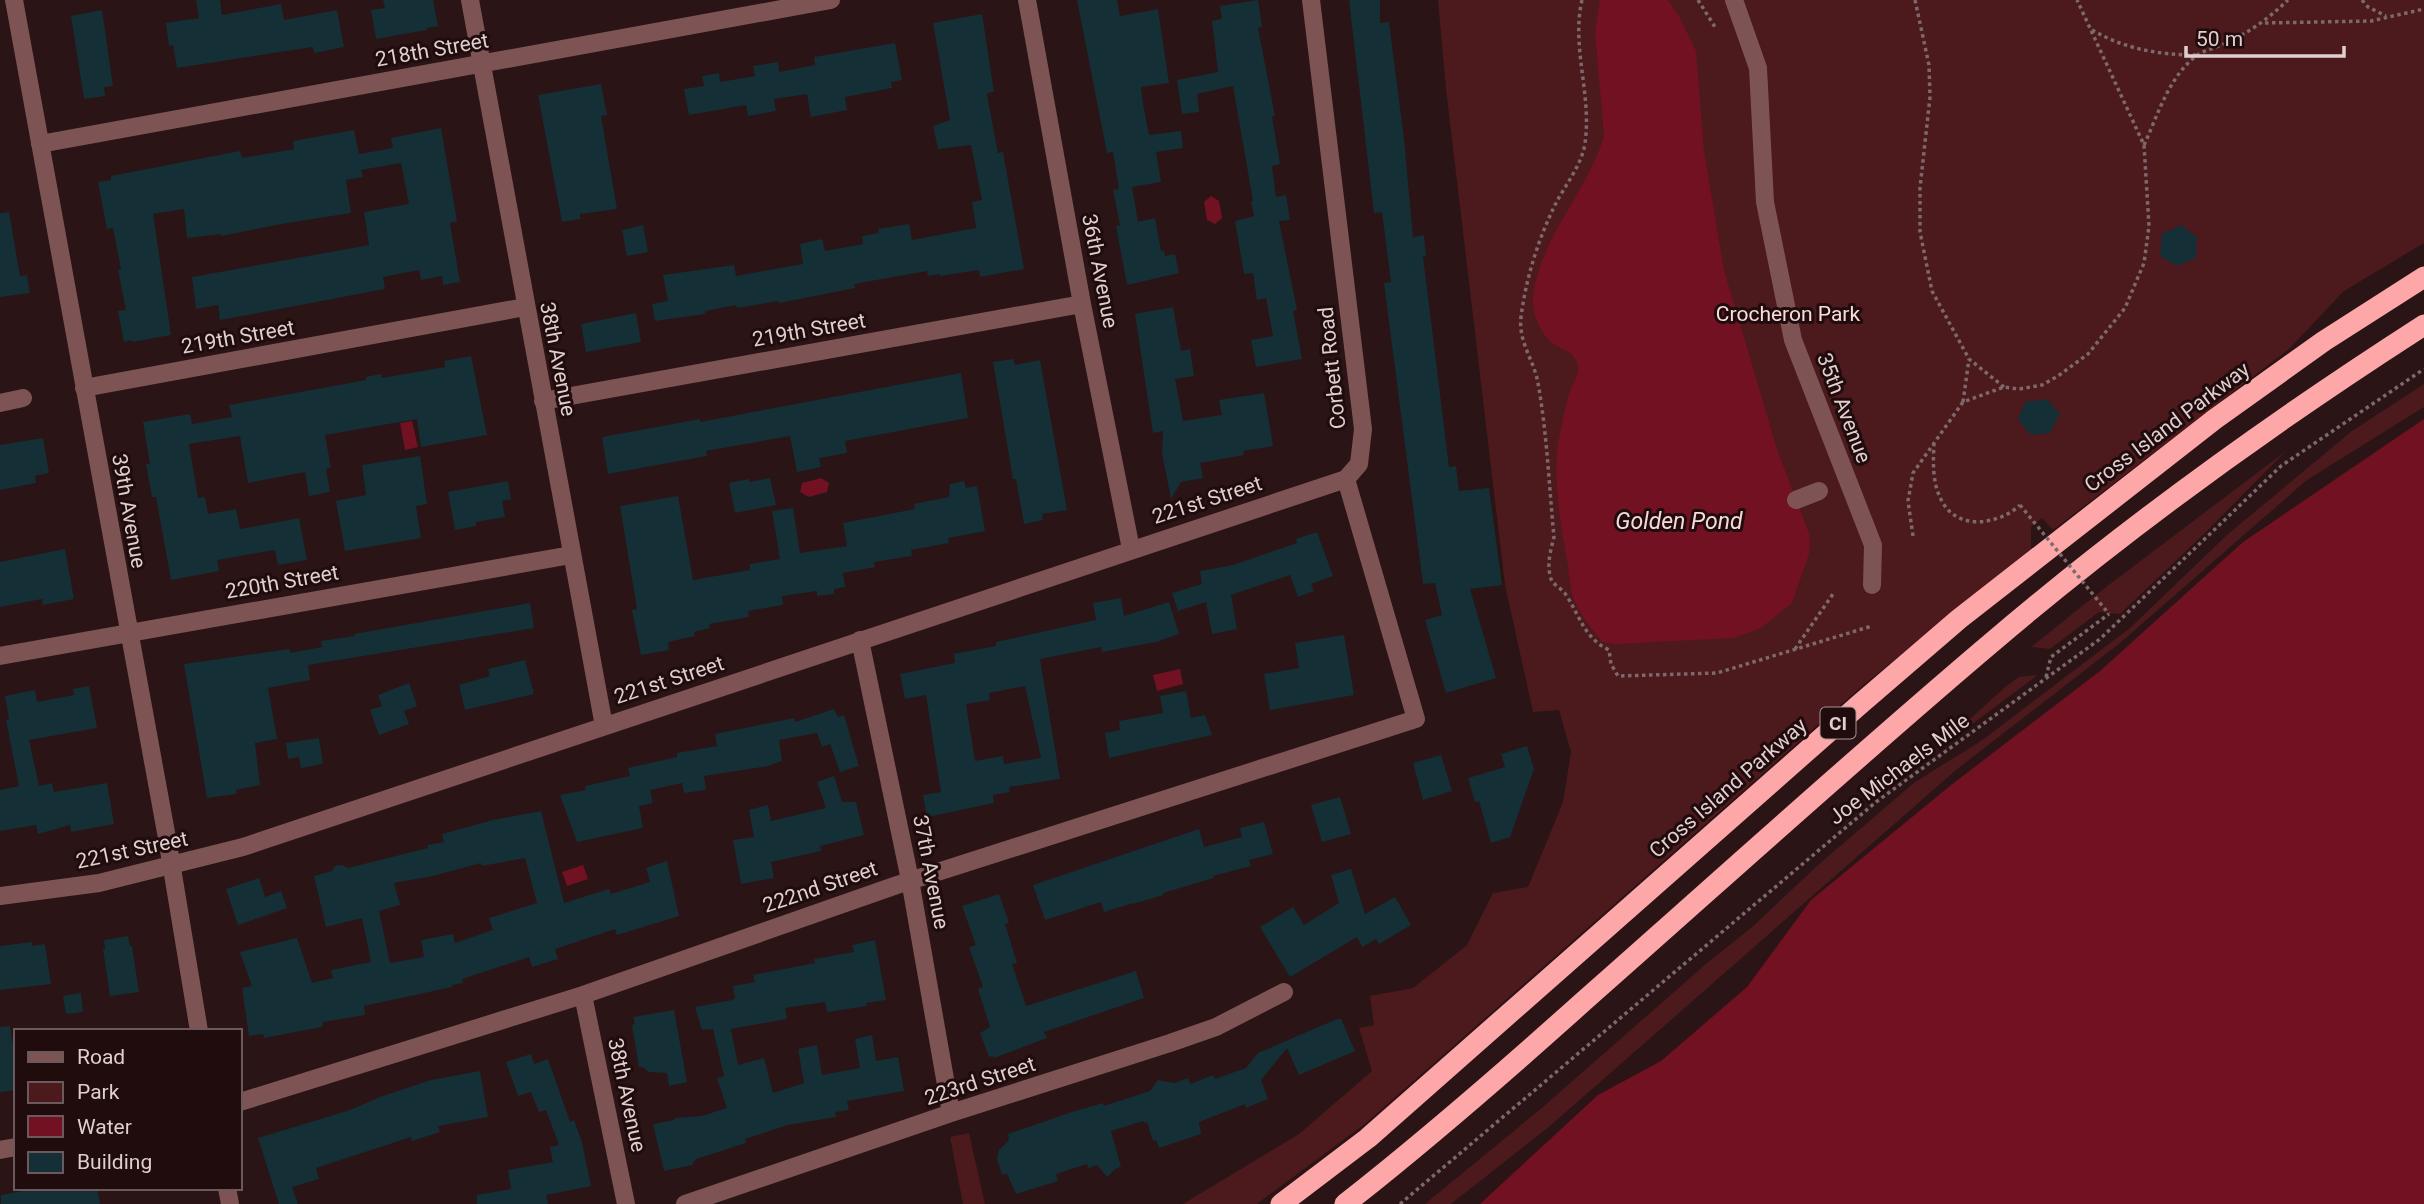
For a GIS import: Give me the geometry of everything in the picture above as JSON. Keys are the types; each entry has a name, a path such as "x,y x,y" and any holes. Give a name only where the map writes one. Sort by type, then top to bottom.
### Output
{"highway":[{"name":"Cross Island Parkway","path":"1281,1204 1368,1138 1959,619 2216,419 2324,341 2424,277"},
{"name":"CI","path":"1345,1204 1500,1076 2000,635 2113,543 2230,456 2358,367 2424,325"}],"street":[{"name":"39th Avenue","path":"14,0 200,1029"},
{"name":"38th Avenue","path":"470,0 604,726"},
{"name":"218th Street","path":"40,144 831,0"},
{"name":"36th Avenue","path":"1027,0 1082,304 1131,550"},
{"name":"Corbett Road","path":"1311,0 1363,429 1359,464 1346,479"},
{"name":"35th Avenue","path":"1734,0 1758,68 1765,202 1793,340 1873,545 1872,584"},
{"name":"219th Street","path":"543,401 1082,304"},
{"name":"219th Street","path":"84,388 525,307"},
{"path":"0,403 23,398"},
{"name":"221st Street","path":"0,896 99,883 243,847 1346,479"},
{"name":"222nd Street","path":"242,1101 583,995 910,880 1416,719 1346,479"},
{"path":"1796,500 1819,491"},
{"name":"220th Street","path":"0,656 571,555"},
{"name":"37th Avenue","path":"860,640 910,880 951,1113"},
{"name":"223rd Street","path":"685,1204 951,1113 1216,1027 1284,992"},
{"name":"38th Avenue","path":"583,995 626,1204"}],"path":[{"path":"1582,0 1578,19 1587,119 1585,145 1534,254 1521,318 1523,342 1538,380 1554,537 1549,557 1550,577 1556,586 1565,592 1588,636 1609,650 1611,664 1618,676 1717,673 1872,626"},
{"path":"1698,0 1715,27"},
{"path":"1915,0 1929,65 1930,97 1920,188 1920,232 1932,291 1969,359 2004,387"},
{"path":"1963,402 2004,387 2019,389 2042,385 2088,354 2124,308 2144,263 2149,226 2144,145 2077,0"},
{"path":"2092,30 2132,48 2171,55 2197,55 2228,43 2263,23 2288,0"},
{"path":"2362,0 2368,7 2386,16"},
{"path":"2263,23 2371,21 2424,9"},
{"path":"2144,145 2168,90 2197,55"},
{"path":"1913,537 1908,500 1913,473 1963,402 1969,359"},
{"name":"Joe Michaels Mile","path":"1400,1204 1876,802 2101,639 2281,466 2424,369"},
{"path":"1934,441 1933,473 1943,503 1953,514 1978,522 1992,522 2013,512 2020,505 2109,614 2051,657 2045,678"},
{"path":"1795,649 1833,594"}],"green space":[{"name":"Crocheron Park","path":"1438,0 2424,0 2424,243 2344,291 2289,349 2053,530 2042,518 2031,527 2031,549 1861,687 1366,1123 1257,1204 1183,1204 1299,1134 1372,1071 1359,1028 1374,1025 1370,996 1413,988 1467,945 1493,893 1528,887 1563,802 1571,752 1559,710 1533,712 1505,585 1446,89"},
{"path":"2424,384 2424,407 2307,480 2120,643 1956,770 1550,1126 1451,1204 1425,1204 1543,1107 1708,962 1751,928 1818,865 1915,782 1981,741 2130,628 2228,534 2352,431"},
{"path":"2286,451 2120,614 2099,612 2050,649 2031,647 2106,587"},
{"path":"2038,675 1932,754 2005,687 2019,677"},
{"path":"969,1133 985,1204 963,1204 950,1137"}],"water":[{"name":"Golden Pond","path":"1600,0 1668,0 1696,51 1704,151 1724,270 1777,449 1810,536 1809,554 1792,603 1761,628 1733,638 1617,644 1602,642 1578,609 1571,589 1556,474 1565,408 1578,367 1573,356 1551,342 1542,331 1534,309 1533,295 1545,253 1587,176 1604,136 1595,32"},
{"path":"1211,196 1219,201 1222,218 1215,224 1207,220 1204,202"},
{"path":"2424,419 2424,1204 1480,1204 1598,1095 1661,1061 1747,987 1811,900 1951,785 2100,671 2243,542"},
{"path":"412,421 418,447 405,450 400,423"},
{"path":"821,478 829,483 827,492 809,497 800,492 802,483"},
{"path":"1180,669 1183,684 1157,691 1153,675"},
{"path":"583,865 588,879 567,886 562,872"}],"building":[{"path":"196,0 220,0 222,15 281,4 284,20 337,10 344,47 314,53 313,47 177,68 173,45 169,46 166,23 199,18"},
{"path":"383,0 433,0 438,26 376,39 371,10 385,8"},
{"path":"1077,0 1117,0 1120,16 1158,9 1169,83 1141,87 1143,104 1149,135 1181,131 1183,148 1156,152 1161,182 1132,187 1138,222 1155,218 1161,251 1164,250 1165,256 1175,254 1179,273 1127,285 1116,226 1120,225 1113,190 1119,189 1113,152 1107,153"},
{"path":"1258,0 1262,27 1258,28 1275,116 1272,117 1280,164 1272,166 1276,197 1286,195 1290,220 1279,221 1297,310 1293,311 1302,359 1256,367 1251,340 1273,336 1266,298 1257,300 1253,273 1244,274 1235,221 1254,216 1233,86 1197,94 1199,112 1182,114 1177,80 1218,72 1212,21 1222,19 1220,6"},
{"path":"1349,0 1380,0 1380,23 1389,22 1413,237 1424,235 1426,256 1423,256 1449,467 1456,466 1459,491 1489,488 1502,585 1470,589 1496,678 1446,693 1425,620 1442,615 1435,583 1423,584 1384,283 1391,282 1382,212 1374,213"},
{"path":"102,10 113,86 104,87 105,96 84,99 71,16"},
{"path":"982,14 994,92 987,95 998,153 1003,152 1024,269 980,277 979,270 940,276 928,276 927,271 854,284 855,288 779,303 778,301 737,308 736,305 705,311 705,314 655,321 652,304 668,301 663,275 734,265 736,276 803,264 800,244 822,239 825,251 863,244 862,236 879,233 878,229 909,224 912,240 976,228 972,202 982,200 971,145 938,149 933,126 950,120 933,23"},
{"path":"895,43 902,80 891,82 892,88 845,97 847,110 811,117 807,94 774,99 776,111 748,116 746,105 689,115 684,89 704,86 702,76 719,73 720,82 755,76 753,66 778,62 779,72 815,65 814,57"},
{"path":"601,84 607,115 601,116 617,209 580,214 580,219 562,222 538,95"},
{"path":"441,128 457,221 450,223 460,282 443,285 442,276 421,280 419,270 383,277 385,289 220,320 218,305 196,309 192,277 369,245 364,212 409,204 401,163 361,170 363,177 346,180 351,213 221,236 187,238 184,209 153,214 171,335 124,342 118,311 126,310 118,270 121,269 113,228 107,229 98,182 111,180 111,176 240,151 242,158 294,149 293,141 354,130 359,154 393,148 391,138"},
{"path":"9,212 20,276 27,275 30,293 0,297 0,213"},
{"path":"643,225 648,252 627,256 622,230"},
{"path":"2181,225 2197,237 2196,258 2177,266 2160,256 2162,234"},
{"path":"1173,307 1181,351 1190,349 1194,376 1175,379 1183,421 1222,415 1219,400 1264,393 1273,446 1243,451 1244,455 1200,463 1203,478 1181,482 1171,499 1162,453 1163,431 1153,433 1135,314"},
{"path":"636,313 641,342 586,352 581,324"},
{"path":"471,356 487,435 421,447 417,419 325,435 331,468 326,469 330,492 309,496 305,472 248,483 240,436 189,444 198,498 205,497 208,514 236,509 240,529 299,518 307,560 278,565 275,550 217,560 219,571 171,580 156,497 152,497 146,464 150,464 143,422 190,414 192,424 232,417 229,405 366,380 366,377 381,374 382,378 445,367 444,361"},
{"path":"1013,359 1015,365 1040,360 1067,510 1042,514 1043,520 1024,524 1016,479 1013,479 993,362"},
{"path":"961,373 968,418 845,441 847,453 819,458 821,467 797,472 790,436 706,451 707,456 608,474 602,437 700,419 700,422"},
{"path":"2047,399 2060,414 2050,433 2031,435 2018,420 2025,402"},
{"path":"43,438 49,473 35,476 36,483 0,490 0,445"},
{"path":"420,456 427,504 416,506 421,538 345,551 336,501 366,495 362,465"},
{"path":"770,478 776,505 735,513 729,483"},
{"path":"508,481 511,499 502,501 505,517 476,522 476,526 455,530 448,492"},
{"path":"964,481 966,488 977,486 985,531 948,538 949,543 911,550 912,556 874,562 875,567 843,573 845,587 834,589 834,594 817,596 817,591 782,596 783,605 748,611 749,617 709,624 710,628 694,632 695,636 668,642 669,650 641,655 632,610 637,609 620,506 678,496 693,580 750,570 750,564 780,559 772,511 793,508 800,553 847,546 843,523 915,509 914,504 949,497 950,484"},
{"path":"1317,532 1333,576 1311,584 1314,591 1298,597 1290,575 1231,595 1237,629 1212,634 1206,602 1178,611 1172,593 1202,584 1200,571 1233,565 1297,543 1296,539"},
{"path":"65,549 74,599 43,605 42,599 0,607 0,562"},
{"path":"1121,598 1124,616 1169,602 1179,634 1156,642 1102,652 1101,647 1040,659 1060,779 1009,787 1010,792 993,795 994,803 927,817 923,795 941,792 926,695 905,699 900,674 955,663 954,654 996,646 996,642 1096,620 1093,603","holes":["1025,686 1041,758 1004,764 1003,756 975,761 966,704 990,700 989,693"]},
{"path":"530,603 534,628 308,665 310,680 268,688 277,739 255,743 260,785 236,790 236,794 207,798 184,664 290,649 290,653 322,647 321,641 355,636 354,634"},
{"path":"1344,635 1354,695 1270,710 1264,674 1299,668 1295,643"},
{"path":"525,660 534,694 465,710 459,685 490,676 488,669"},
{"path":"409,683 417,706 404,711 409,724 379,735 370,710 382,706 378,695"},
{"path":"89,686 97,728 29,740 39,786 52,783 54,792 107,783 114,824 71,832 70,825 38,834 36,825 0,831 0,790 19,786 6,720 9,719 5,696 35,690 37,702 74,695 73,689"},
{"path":"1186,691 1191,718 1205,715 1212,735 1109,758 1105,733 1120,730 1119,721 1163,713 1160,696"},
{"path":"834,709 838,717 844,715 859,766 840,772 830,744 822,747 817,733 779,740 782,761 768,766 704,776 706,790 684,793 682,783 650,790 653,803 639,806 643,828 577,842 560,795 586,790 585,786 630,776 628,768 677,757 677,753 717,746 715,734 794,718 795,722"},
{"path":"319,738 323,764 301,768 299,757 288,759 286,743"},
{"path":"1527,746 1534,769 1510,837 1491,843 1479,801 1475,802 1468,778 1505,767 1501,754"},
{"path":"1441,755 1452,791 1423,800 1413,763"},
{"path":"834,776 842,802 856,802 864,835 820,846 821,851 771,862 774,878 741,884 733,840 754,837 749,810 768,805 771,821 826,808 817,782"},
{"path":"1340,797 1351,834 1322,842 1311,805"},
{"path":"541,811 564,903 609,889 611,894 650,882 646,868 667,861 679,916 617,935 615,929 555,949 558,959 532,967 529,957 462,979 463,983 452,987 364,1006 365,1015 323,1022 322,1027 264,1038 263,1034 249,1036 242,988 252,986 240,952 297,938 312,983 333,978 331,970 371,962 362,918 326,927 314,876 332,871 335,866 348,868 428,848 428,845 444,842 442,834","holes":["525,858 537,903 489,918 493,930 455,943 453,934 421,940 424,957 390,963 379,911 400,905 394,883 481,863 482,866"]},
{"path":"1264,822 1273,854 1249,860 1251,866 1104,912 1101,902 1045,920 1033,885 1199,829 1204,847 1242,837 1240,828"},
{"path":"1351,869 1365,914 1395,897 1411,925 1379,944 1376,939 1362,947 1357,937 1290,977 1260,927 1293,907 1304,925 1339,903 1331,875"},
{"path":"259,878 265,897 281,891 287,908 238,925 226,889"},
{"path":"999,894 1009,923 1005,924 1017,963 1012,964 1026,1006 1136,971 1144,998 1044,1032 1047,1038 994,1058 989,1057 980,1033 990,1027 978,989 983,987 969,947 976,945 962,906"},
{"path":"128,936 139,992 110,996 104,940"},
{"path":"875,940 886,1000 827,1012 825,1002 785,1008 787,1019 731,1029 738,1065 764,1058 773,1093 804,1083 798,1049 817,1045 822,1075 860,1068 855,1039 872,1035 876,1061 898,1057 904,1091 847,1101 849,1110 835,1112 836,1117 788,1125 745,1139 746,1143 696,1159 692,1165 664,1171 653,1124 676,1118 702,1116 727,1108 717,1078 724,1076 713,1029 702,1030 695,1007 732,1000 735,998 733,986 755,982 753,975 854,952 852,945"},
{"path":"32,942 32,946 45,944 51,984 0,990 0,946"},
{"path":"81,993 83,1012 66,1014 63,996"},
{"path":"674,1010 687,1082 669,1086 667,1073 649,1072 639,1067 632,1025 635,1024 633,1017"},
{"path":"1341,1019 1355,1051 1299,1075 1287,1048 1261,1080 1268,1099 1246,1108 1245,1104 1199,1122 1201,1134 1159,1148 1156,1140 1153,1141 1147,1122 1143,1121 1111,1131 1121,1167 1107,1177 1097,1165 1088,1168 1087,1164 1056,1174 1058,1181 1016,1194 1007,1174 1002,1175 997,1159 999,1150 1009,1140 1008,1134 1072,1112 1103,1103 1104,1106 1150,1091 1158,1080 1174,1083 1188,1078 1190,1084 1213,1075 1215,1079 1246,1068 1258,1053"},
{"path":"10,1026 14,1052 14,1090 0,1092 0,1027"},
{"path":"531,1054 534,1064 548,1059 570,1122 574,1120 582,1142 591,1186 546,1195 548,1204 477,1204 477,1195 511,1189 508,1170 553,1162 550,1147 559,1145 546,1110 539,1112 531,1092 518,1096 506,1062"},
{"path":"480,1071 488,1117 438,1126 440,1132 412,1141 411,1137 316,1168 319,1179 292,1187 298,1204 279,1204 258,1138 350,1110 431,1080"},
{"path":"29,1190 97,1190 100,1204 1,1204 1,1195"}]}
